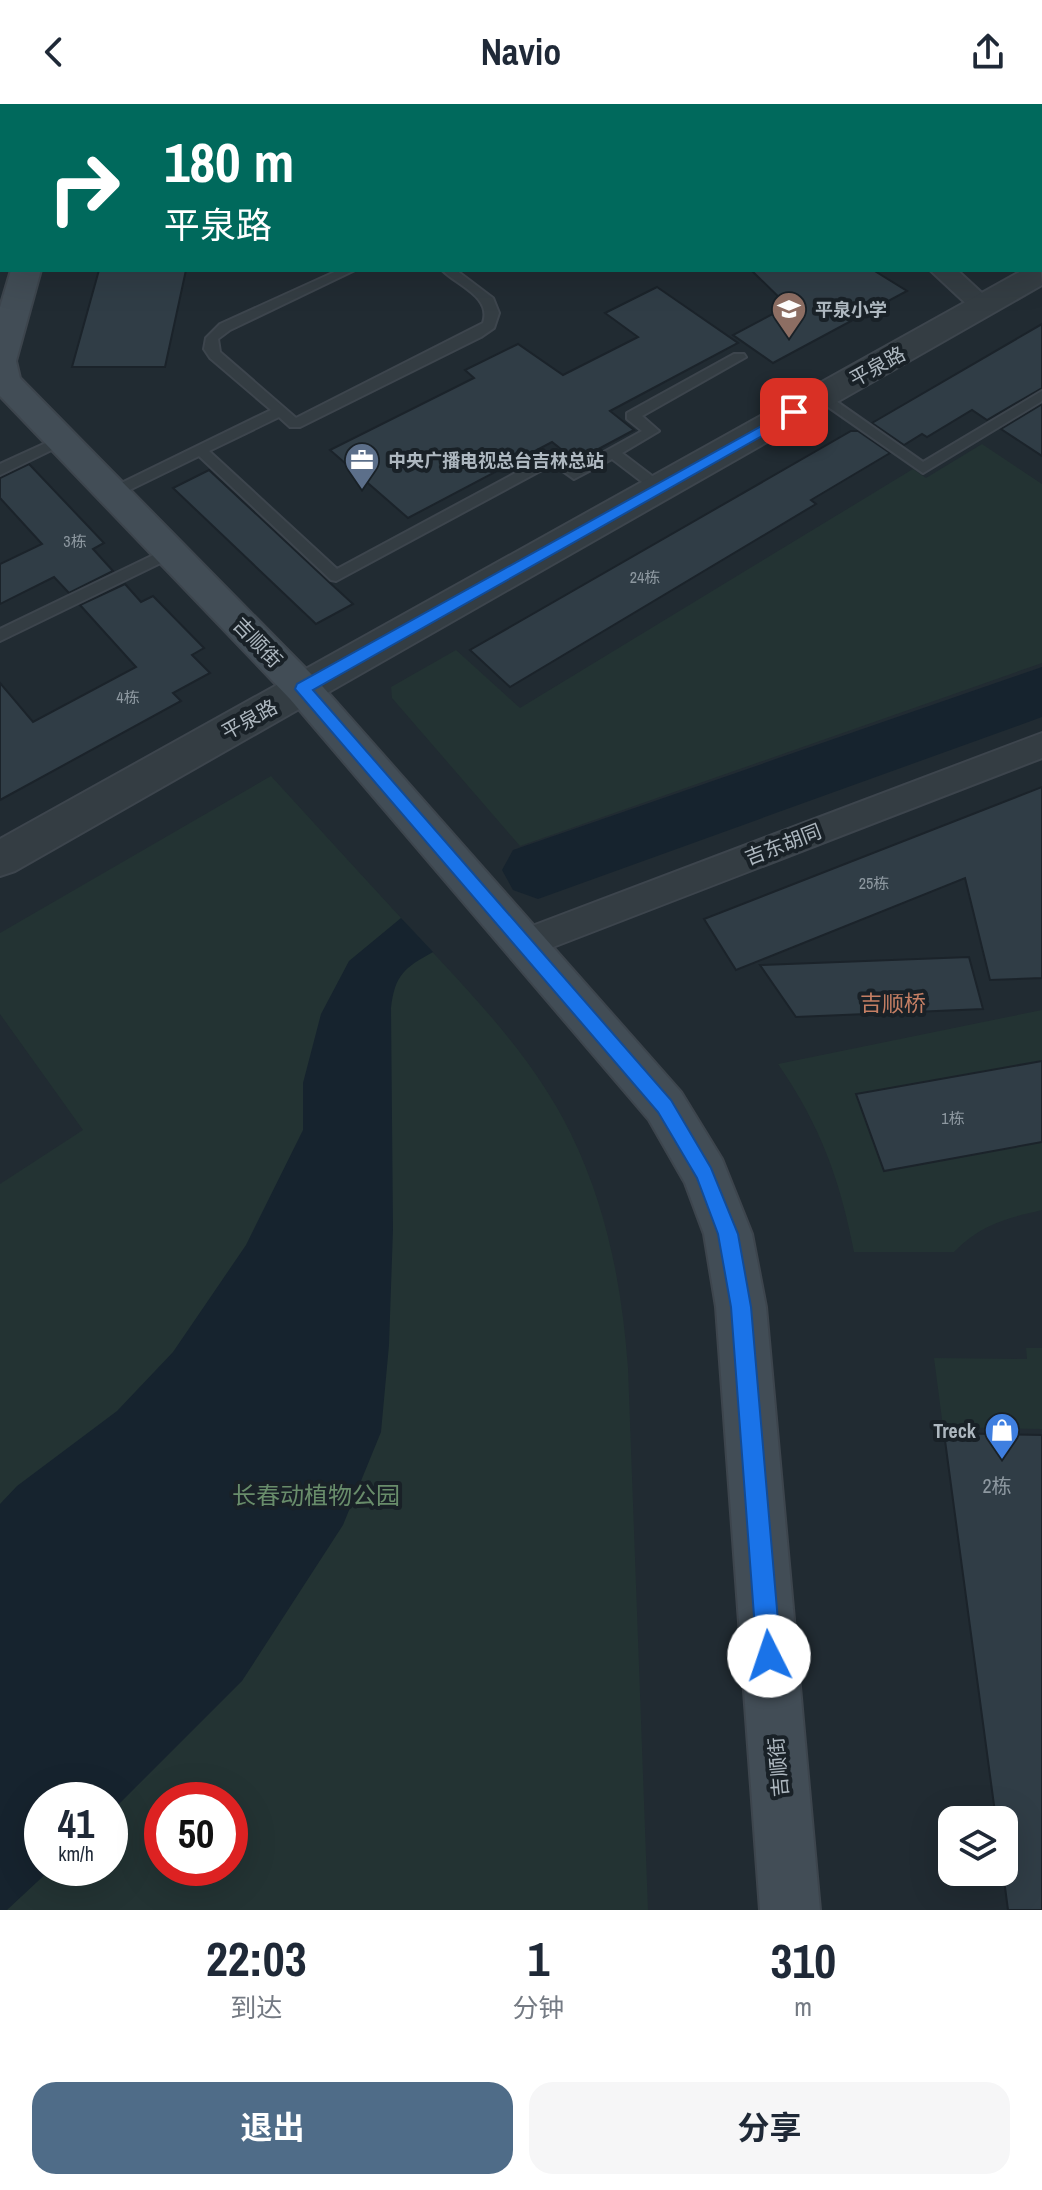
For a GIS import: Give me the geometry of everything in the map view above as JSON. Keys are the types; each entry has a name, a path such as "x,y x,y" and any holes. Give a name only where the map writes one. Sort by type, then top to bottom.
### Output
{"main road":[{"name":"吉顺街","path":"25,272 0,361 4,381 303,689 665,1106 705,1174 728,1234 741,1307 790,1910"}],"street":[{"path":"944,272 983,306"},
{"name":"平泉路","path":"0,859 1042,272"},
{"name":"吉东胡同","path":"523,944 1042,745"}],"lane":[{"path":"345,272 225,327 212,338 211,349 215,355 295,424 483,330 492,319 489,301 451,272"},
{"path":"200,450 336,576 554,458 574,474 613,453 652,431 632,416 739,357"},
{"path":"821,397 923,468 1042,395"},
{"path":"112,493 280,411"},
{"path":"0,470 61,440"},
{"path":"613,453 659,488"},
{"path":"0,636 170,552"}],"green space":[{"path":"982,444 1042,484 1042,663 520,846 392,698 391,687 456,650 520,708 913,469 926,478"},
{"name":"长春动植物公园","path":"271,776 485,1009 523,1056 557,1107 584,1162 611,1248 622,1307 628,1368 648,1910 0,1910 0,1184 83,1130 0,1014 0,933"},
{"path":"1042,1010 1042,1210 994,1224 974,1235 954,1252 854,1252 835,1177 817,1131 778,1064"},
{"path":"1026,1348 1042,1348 1042,1429 943,1427 934,1358 1027,1359"}],"water":[{"path":"401,918 433,952 415,963 398,980 391,1008 393,1229 389,1345 381,1432 343,1525 242,1681 128,1795 128,1782 24,1782 24,1886 33,1886 7,1910 0,1910 0,1504 17,1486 117,1411 173,1352 246,1245 303,1130 303,1083 321,1014 349,961"}],"building":[{"path":"98,272 186,272 165,367 72,367"},
{"path":"753,272 876,272 907,291 773,363 733,335 788,306"},
{"path":"657,287 738,343 610,411 634,430 576,461 552,442 408,518 330,450 474,378 465,370 518,344 563,375 638,337 605,313"},
{"path":"1042,324 1042,388 987,420 972,410 927,437 922,434 904,445 872,423"},
{"path":"1042,404 1042,456 1001,429"},
{"path":"851,431 858,431 890,453 811,500 816,504 510,687 470,650"},
{"path":"29,464 104,543 93,549 113,571 69,593 54,577 0,604 0,564 42,544 0,498 0,478"},
{"path":"209,470 353,604 316,624 173,488"},
{"path":"125,584 141,602 153,596 204,648 192,655 210,673 173,693 181,701 0,800 0,683 33,722 136,667 80,605"},
{"path":"1042,787 1042,978 990,980 965,878 736,970 704,919"},
{"path":"969,957 983,1009 796,1017 760,965"},
{"path":"1042,1061 1042,1142 884,1171 856,1094"},
{"path":"944,1433 1042,1435 1042,1910 1008,1910 1005,1886 1018,1886 1018,1806 994,1806"}],"waterway":[{"path":"538,870 1042,691"}],"place":[{"name":"平泉小学","path":"789,340"},
{"name":"中央广播电视总台吉林总站","path":"362,491"},
{"name":"Treck","path":"1002,1461"}],"district":[{"name":"吉顺桥","path":"893,1003"}],"route":[{"path":"769,1656 741,1307 728,1234 705,1174 665,1106 303,689 794,412"}]}
